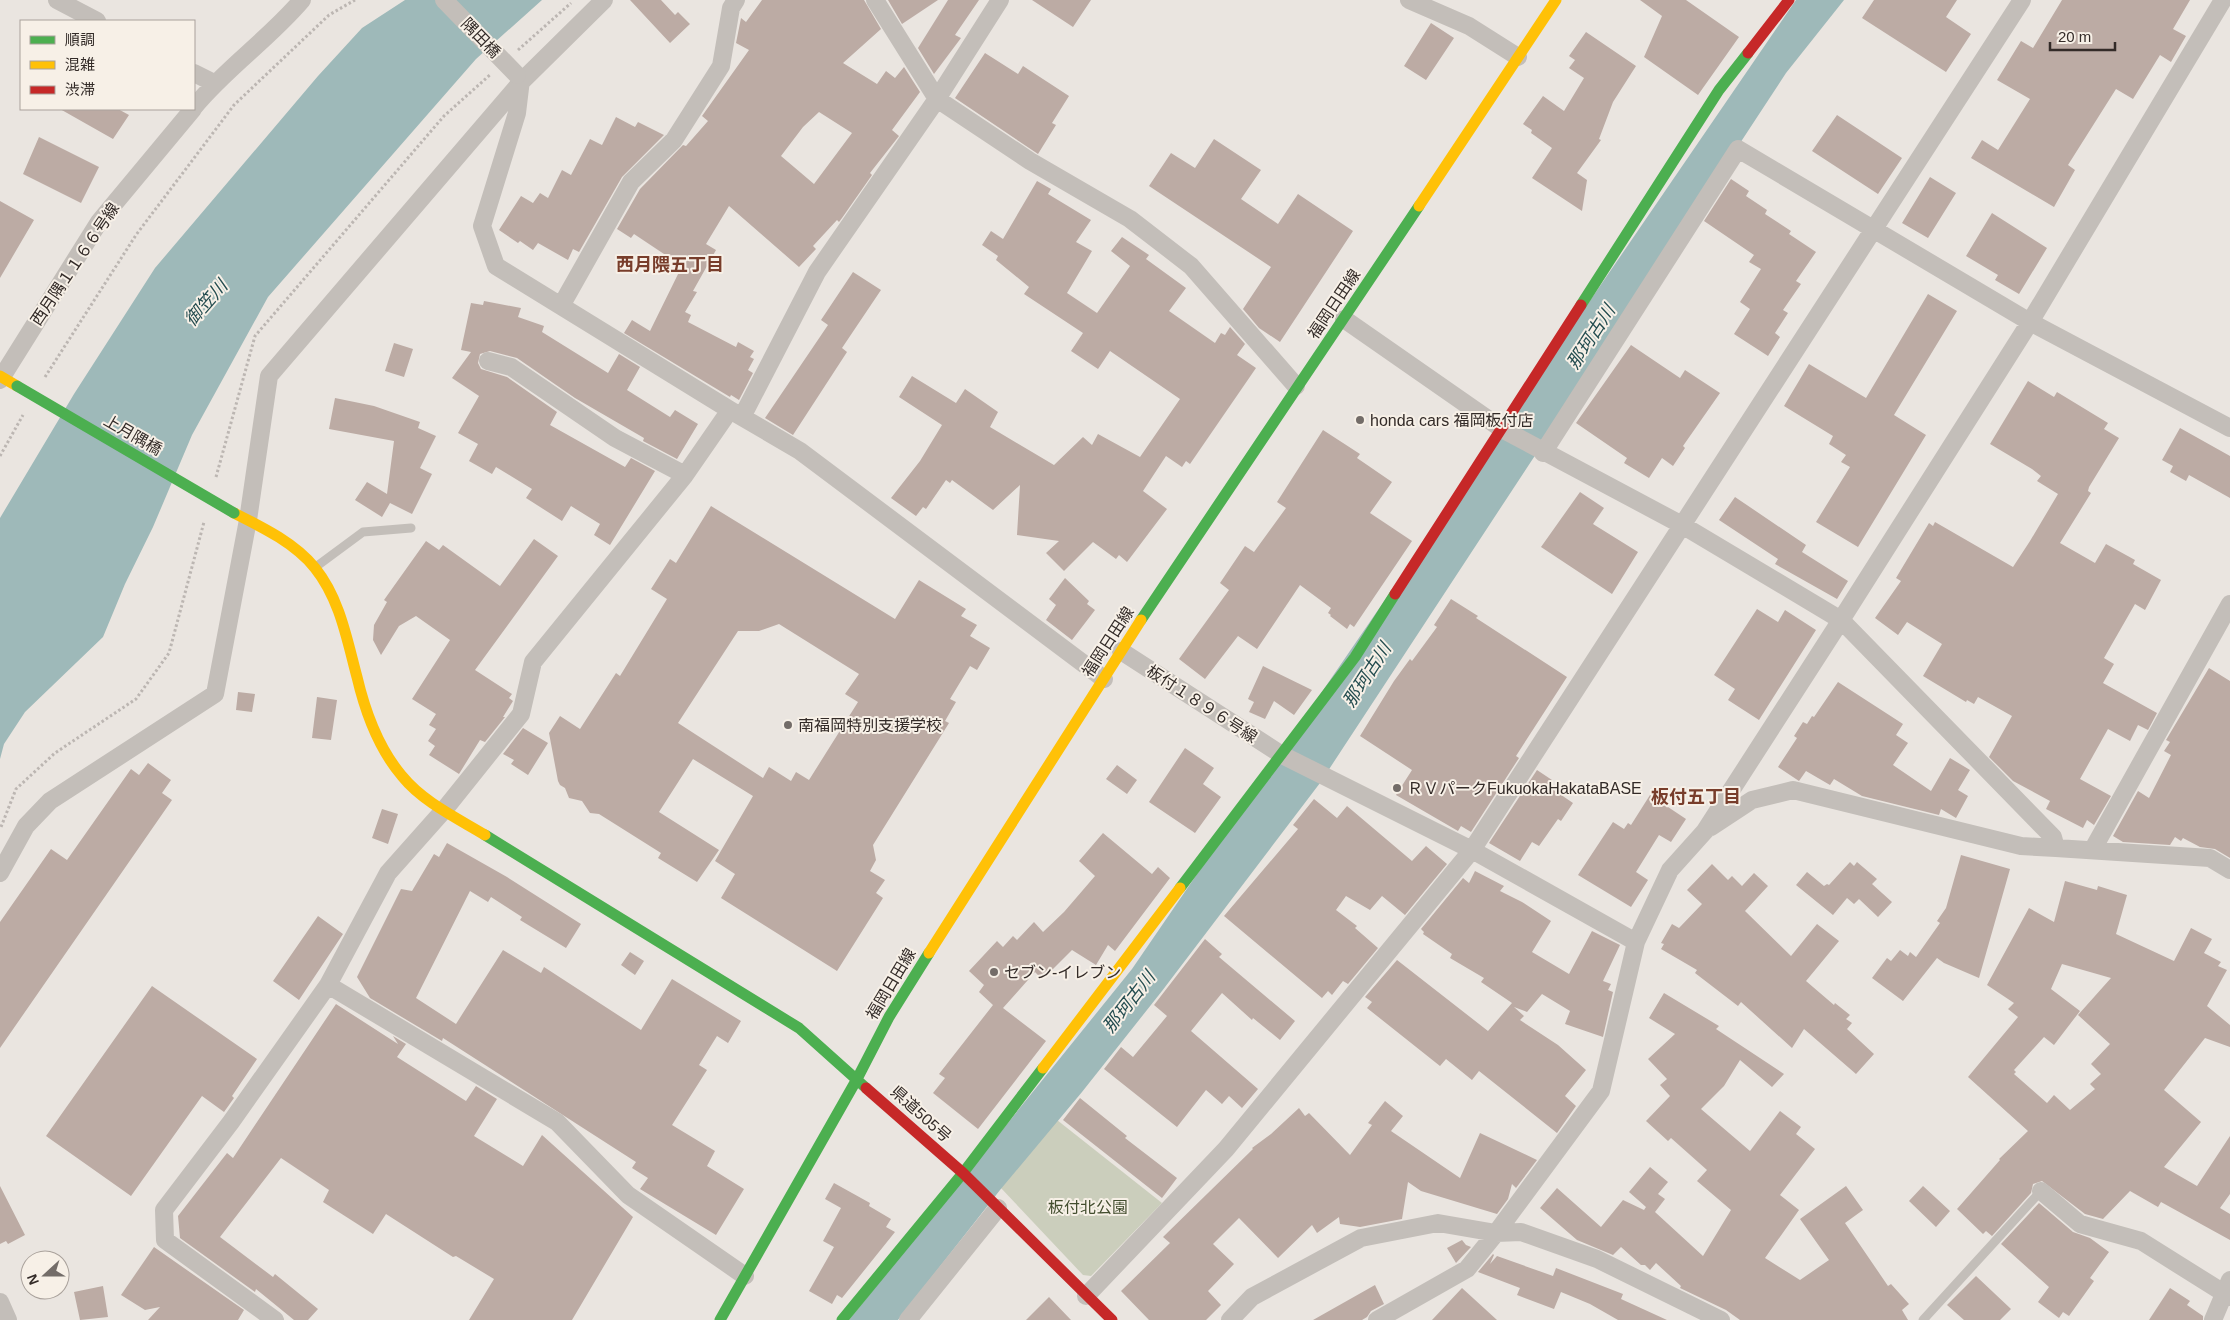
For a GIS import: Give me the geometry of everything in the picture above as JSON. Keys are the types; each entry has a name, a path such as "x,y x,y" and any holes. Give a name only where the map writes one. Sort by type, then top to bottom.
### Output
{"street":[{"path":"57,0 95,20"},
{"name":"西月隅１１６６号線","path":"195,106 214,83 286,19 302,0"},
{"path":"286,19 313,0"},
{"name":"隅田橋","path":"444,0 519,78"},
{"path":"0,873 26,826 50,801 215,694 241,516 269,376 519,78 604,0"},
{"path":"561,306 631,182 674,140 721,66 731,8 736,0"},
{"path":"875,0 937,99 1030,161 1130,219 1192,266 1296,386"},
{"path":"275,1320 165,1240 164,1210 231,1122 328,985 388,873 444,810 520,714 533,662 736,414 817,272 937,99 1000,0"},
{"path":"1409,0 1469,26 1518,57"},
{"name":"福岡日田線","path":"720,1320 857,1079 889,1017 936,940 1121,651 1296,386 1344,319 1556,0"},
{"path":"842,1320 962,1173 1283,756 1355,657 1719,90 1789,0"},
{"path":"1086,1296 1226,1149 1472,850 2022,0"},
{"path":"1377,1320 1467,1269 1496,1233 1601,1091 1636,942 1670,870 1705,831 1841,620 2030,322 2223,0"},
{"path":"195,73 214,83"},
{"path":"519,78 517,113 482,226 496,266 736,414 800,451 1104,679"},
{"name":"西月隅１１６６号線","path":"0,377 99,222 191,110"},
{"path":"1543,453 1738,149 2030,322 2230,428"},
{"path":"1344,319 1502,429 1543,453 1682,525 1841,620 2053,837 2056,848"},
{"path":"488,362 511,367 615,438 685,474"},
{"name":"上月隅橋","path":"0,377 241,516 287,544 314,568 338,606 362,695 379,739 395,769 412,788 444,810"},
{"path":"2093,849 2230,604"},
{"name":"板付１８９６号線","path":"1121,651 1283,756 1472,850"},
{"path":"1705,831 1752,800 1793,790 2021,846 2093,849 2210,858 2230,870"},
{"name":"県道505号","path":"444,810 799,1028 962,1173 1112,1320"},
{"path":"1472,850 1636,942"},
{"path":"328,985 557,1122 628,1195 745,1276"},
{"path":"2040,1191 2080,1224 2141,1241 2228,1290 2213,1320"},
{"path":"908,1320 998,1208"},
{"path":"1230,1320 1252,1297 1361,1238 1438,1223 1496,1233 1521,1232 1597,1259 1721,1320"},
{"path":"0,1302 8,1320"}],"lane":[{"path":"314,568 363,532 411,528"},
{"path":"1923,1320 2040,1191"}],"path":[{"path":"40,385 136,235 234,105 329,15 355,0"},
{"path":"0,456 27,409"}],"green space":[{"name":"板付北公園","path":"1057,1120 1162,1203 1091,1276 1083,1275 1000,1187"}],"water":[{"name":"御笠川","path":"405,0 542,0 476,59 268,297 192,435 103,637 25,712 4,744 0,759 0,518 74,394 155,268 318,76 362,28"},
{"name":"那珂古川","path":"1796,0 1844,0 1786,73 1320,783 1162,991 1082,1092 1000,1190 898,1320 849,1320 1132,969"}],"building":[{"path":"630,0 661,0 675,15 678,12 690,24 670,43"},
{"path":"762,0 864,0 881,29 843,63 877,84 886,71 895,78 904,67 920,92 892,130 899,136 870,173 872,175 839,222 837,220 813,246 816,249 799,267 729,206 706,244 716,250 693,291 697,292 685,312 691,315 688,322 736,347 738,342 754,351 750,357 754,359 748,370 753,373 739,400 731,395 730,397 624,333 632,320 650,331 682,266 634,234 631,238 617,229 640,189 683,145 686,146 708,121 702,116 749,50 736,43 741,18 746,22","holes":["819,112 852,133 814,184 781,156 803,127"]},
{"path":"888,0 938,0 902,24"},
{"path":"948,0 979,0 955,35 961,38 934,74 918,48"},
{"path":"1032,0 1091,0 1073,27"},
{"path":"1640,0 1686,0 1739,37 1698,95 1644,57 1662,16"},
{"path":"1874,0 1957,0 1946,17 1971,34 1946,72 1862,18"},
{"path":"2062,0 2190,0 2173,29 2186,36 2171,62 2160,55 2133,99 2116,89 2068,165 2075,170 2054,207 1971,158 1982,140 1998,150 2030,99 1997,80 2021,41 2033,48"},
{"path":"1431,23 1454,38 1426,80 1404,66"},
{"path":"1586,32 1636,66 1613,102 1599,139 1601,140 1577,173 1587,180 1582,211 1532,178 1552,148 1531,133 1532,130 1523,124 1543,96 1564,111 1584,78 1569,68 1575,60 1569,56"},
{"path":"985,53 1018,74 1023,66 1069,96 1052,123 1056,125 1038,154 955,98"},
{"path":"62,110 120,110 129,115 113,139"},
{"path":"1837,115 1902,158 1878,194 1812,151"},
{"path":"616,117 635,127 638,122 664,135 622,177 579,252 573,249 568,260 538,243 533,250 520,241 518,243 499,230 521,196 533,203 540,193 548,198 562,170 571,175 590,139 602,145"},
{"path":"39,137 99,167 81,203 23,174"},
{"path":"1214,139 1261,170 1241,199 1278,224 1298,194 1353,231 1280,342 1259,328 1243,309 1271,267 1149,186 1171,153 1195,168"},
{"path":"1930,177 1956,193 1928,238 1902,223"},
{"path":"1731,179 1749,191 1746,196 1767,210 1765,214 1791,231 1789,234 1816,252 1796,281 1801,284 1783,310 1788,313 1775,333 1780,337 1768,356 1734,334 1750,309 1740,302 1761,269 1749,262 1754,255 1704,221"},
{"path":"1037,181 1051,189 1048,194 1091,220 1076,242 1092,251 1067,293 1097,313 1130,266 1111,251 1122,237 1149,255 1146,259 1186,288 1169,311 1215,343 1221,333 1225,335 1230,327 1245,344 1237,355 1256,368 1190,464 1186,461 1182,467 1166,456 1143,491 1167,509 1127,562 1119,555 1116,559 1093,542 1064,571 1046,553 1059,541 1017,535 1020,485 993,510 952,480 950,483 946,480 926,509 923,507 916,516 891,498 920,461 942,425 899,397 912,376 956,403 965,389 998,412 990,427 1054,465 1083,437 1092,445 1098,434 1140,457 1180,399 1110,351 1098,369 1071,351 1083,333 1024,294 1029,287 996,260 998,256 982,245 991,231 1003,239"},
{"path":"0,201 34,220 0,278"},
{"path":"1992,213 2047,248 2019,294 1995,280 1998,275 1966,256"},
{"path":"853,272 881,290 842,348 847,352 793,435 765,418 828,325 821,320"},
{"path":"1928,294 1957,311 1894,415 1926,435 1858,547 1816,522 1850,467 1841,462 1846,455 1829,444 1833,436 1784,406 1809,364 1866,398"},
{"path":"484,301 521,308 518,317 544,326 542,332 608,373 619,354 640,367 627,390 670,417 675,410 698,424 677,459 643,441 644,438 575,398 517,358 490,351 480,354 478,363 481,369 507,377 557,412 550,425 625,467 631,458 655,471 610,545 594,535 600,524 571,506 562,521 526,498 532,489 496,467 492,474 469,461 478,444 458,433 479,396 452,378 471,352 461,350 471,303 483,305"},
{"path":"394,343 413,349 404,377 385,371"},
{"path":"1631,345 1680,378 1685,370 1720,393 1683,446 1685,448 1673,466 1662,458 1649,478 1624,463 1627,458 1576,423"},
{"path":"2028,381 2054,397 2057,392 2108,423 2104,429 2119,438 2089,487 2088,491 2091,493 2060,543 2095,563 2106,544 2135,560 2133,564 2161,580 2145,610 2135,604 2104,658 2114,664 2103,683 2157,713 2148,730 2138,725 2130,741 2108,729 2080,779 2111,796 2094,825 2087,820 2083,828 2046,809 2050,801 2013,781 1989,757 2012,716 1978,697 1974,704 1967,700 1966,702 1923,676 1942,644 1907,622 1898,635 1875,618 1901,581 1896,578 1929,523 1933,526 1935,522 2013,567 2030,541 2058,494 2037,481 2041,476 2032,469 1990,444"},
{"path":"335,398 374,406 420,422 418,428 436,436 420,468 432,474 412,514 390,503 382,517 355,500 367,482 387,494 394,441 329,429"},
{"path":"2180,428 2230,456 2230,498 2189,475 2186,481 2170,472 2173,466 2162,460"},
{"path":"1323,430 1360,454 1357,458 1392,482 1370,513 1412,541 1354,627 1350,624 1347,629 1330,616 1328,613 1331,608 1300,585 1257,649 1238,636 1205,679 1179,659 1229,590 1220,583 1245,546 1254,552 1286,508 1277,502"},
{"path":"1580,492 1604,508 1593,524 1638,552 1612,594 1541,547"},
{"path":"1735,497 1806,545 1802,552 1848,581 1837,599 1775,564 1778,559 1719,520"},
{"path":"711,506 895,619 919,580 966,609 961,616 977,625 970,636 990,648 977,670 970,666 950,699 956,702 945,721 949,723 873,845 876,860 870,871 885,880 876,893 883,898 837,971 721,898 735,874 715,861 753,796 693,759 659,812 719,850 697,882 658,858 661,853 599,814 590,813 582,801 569,798 565,788 558,781 549,733 560,716 580,729 616,673 620,676 667,599 651,589 670,559 676,563","holes":["779,624 859,674 845,694 858,702 809,780 796,772 791,781 769,767 763,778 678,723 738,631 759,631"]},
{"path":"534,539 558,556 475,670 512,694 509,698 513,701 503,717 505,717 485,742 480,740 459,774 429,755 435,746 428,741 436,729 429,725 436,714 412,699 450,640 416,616 399,626 381,655 373,640 374,625 387,602 384,600 426,541 439,550 443,545 500,586"},
{"path":"1065,578 1089,601 1087,604 1095,610 1072,640 1046,620 1056,605 1049,599"},
{"path":"1451,599 1478,616 1476,618 1567,677 1516,756 1519,758 1471,832 1461,826 1458,831 1396,795 1412,770 1360,736 1394,681 1410,659 1412,661 1437,627 1434,625"},
{"path":"1757,609 1778,622 1785,610 1816,630 1759,720 1728,700 1735,689 1714,675"},
{"path":"1263,666 1312,690 1294,715 1274,701 1265,719 1249,712 1254,702 1248,699"},
{"path":"2209,668 2230,681 2230,858 2215,849 2200,847 2183,838 2181,841 2175,837 2170,845 2123,842 2113,836 2138,791 2149,798 2171,755 2164,751 2170,742 2166,740"},
{"path":"1838,682 1903,724 1896,735 1908,743 1893,765 1931,791 1950,758 1970,770 1958,790 1968,796 1956,818 1941,809 1939,815 1862,796 1834,779 1830,785 1806,771 1799,781 1778,767 1797,738 1794,736 1803,722 1807,724 1812,716 1814,717"},
{"path":"238,692 255,694 252,712 236,710"},
{"path":"317,697 337,700 331,740 312,738"},
{"path":"523,728 548,743 528,775 511,764 514,760 503,754"},
{"path":"1185,748 1214,768 1203,784 1221,797 1195,833 1149,802"},
{"path":"148,763 171,780 162,793 172,800 0,1048 0,922 51,849 67,860 131,769 139,775"},
{"path":"1117,765 1137,780 1127,794 1106,779"},
{"path":"1537,770 1552,780 1548,786 1573,803 1561,821 1558,819 1539,846 1532,842 1520,861 1489,843"},
{"path":"1650,795 1686,819 1671,842 1659,835 1636,872 1648,880 1631,907 1578,875 1613,822 1624,829 1628,823 1631,825"},
{"path":"1314,799 1337,818 1347,806 1412,861 1426,846 1447,864 1405,915 1382,896 1370,910 1346,896 1336,910 1357,926 1355,928 1378,948 1348,984 1343,981 1332,995 1328,991 1322,998 1224,916 1298,829 1293,825"},
{"path":"382,809 398,814 388,844 372,838"},
{"path":"1103,833 1152,874 1158,867 1170,878 1115,951 1108,945 1096,965 1072,950 1051,971 1040,977 1035,972 1003,1008 1046,1041 978,1129 933,1093 945,1078 939,1074 993,1005 979,992 984,985 969,971 997,941 1003,947 1013,936 1017,940 1034,922 1043,932 1064,912 1095,876 1079,861"},
{"path":"447,843 507,877 581,924 566,948 520,920 522,917 491,897 488,902 470,891 416,998 456,1024 503,950 541,973 544,967 641,1030 672,979 741,1021 728,1043 717,1036 699,1065 707,1070 672,1125 715,1151 707,1166 744,1189 716,1235 640,1189 648,1178 632,1168 636,1162 443,1038 442,1041 370,998 357,977 401,889 412,891 434,854 439,857"},
{"path":"1961,855 2010,869 1979,978 1944,963 1937,958 1903,1001 1872,978 1887,958 1891,961 1900,950 1908,956 1910,952 1916,957 1940,923 1937,921 1946,908"},
{"path":"1850,862 1854,866 1857,862 1877,879 1872,884 1892,902 1878,917 1859,899 1854,904 1847,898 1833,915 1796,885 1807,872 1824,886 1829,885"},
{"path":"1712,864 1728,880 1732,876 1742,886 1754,873 1768,886 1745,911 1791,956 1817,924 1839,941 1806,981 1834,1005 1835,1003 1850,1015 1846,1019 1852,1023 1847,1029 1874,1054 1856,1074 1804,1029 1792,1048 1741,1002 1738,1006 1695,973 1697,970 1661,949 1664,944 1661,943 1672,924 1679,928 1702,904 1687,890"},
{"path":"1475,871 1504,886 1500,891 1522,902 1551,921 1532,952 1569,974 1592,931 1620,945 1603,981 1611,984 1608,990 1613,992 1603,1037 1565,1024 1570,1011 1542,994 1527,1012 1514,1007 1524,1016 1520,1020 1558,1045 1586,1070 1565,1096 1576,1106 1557,1133 1479,1071 1472,1080 1446,1059 1440,1066 1367,1008 1372,1002 1365,997 1397,960 1488,1031 1512,1003 1481,982 1484,978 1450,958 1452,954 1423,934 1424,932 1421,929 1463,878 1469,883"},
{"path":"2065,881 2097,890 2098,886 2127,895 2116,934 2174,961 2191,928 2212,939 2204,953 2221,962 2218,966 2227,970 2207,1006 2230,1025 2230,1047 2205,1038 2164,1090 2201,1122 2164,1167 2197,1186 2230,1136 2230,1194 2220,1208 2230,1214 2230,1240 2161,1202 2158,1207 2130,1191 2103,1219 2085,1214 2042,1181 2033,1184 2031,1193 1992,1236 1986,1231 1983,1234 1957,1209 1999,1159 2028,1131 1968,1077 2018,1017 2008,1009 2014,1003 1987,985 2029,908 2054,922","holes":["2062,964 2111,978 2078,1015 2110,1044 2091,1064 2101,1074 2090,1084 2095,1089 2070,1110 2054,1095 2047,1103 2014,1074 2016,1072 2014,1070 2044,1037 2054,1045 2080,1011 2051,989"]},
{"path":"318,916 343,934 299,1000 273,981"},
{"path":"1205,939 1222,954 1219,957 1295,1021 1280,1040 1253,1018 1252,1020 1222,993 1191,1031 1258,1089 1242,1108 1229,1096 1222,1104 1206,1090 1177,1127 1104,1069 1121,1047 1133,1057 1167,1016 1154,1005"},
{"path":"630,952 644,961 635,975 621,965"},
{"path":"152,986 257,1059 232,1096 234,1098 224,1112 202,1096 131,1196 46,1136"},
{"path":"1664,993 1719,1026 1716,1029 1784,1074 1772,1087 1740,1060 1724,1086 1701,1109 1750,1151 1780,1111 1801,1127 1796,1134 1815,1149 1780,1195 1799,1210 1765,1258 1800,1280 1829,1260 1800,1219 1846,1186 1863,1210 1845,1223 1888,1286 1891,1284 1909,1304 1902,1310 1908,1320 1740,1320 1726,1310 1680,1288 1681,1286 1656,1263 1650,1270 1645,1265 1641,1265 1621,1247 1613,1255 1577,1240 1540,1208 1557,1188 1601,1227 1623,1200 1644,1210 1646,1207 1629,1192 1650,1167 1668,1182 1658,1194 1665,1199 1655,1212 1703,1256 1731,1210 1697,1181 1707,1170 1671,1138 1668,1141 1646,1121 1670,1096 1660,1085 1667,1079 1648,1059 1675,1034 1649,1018"},
{"path":"336,1004 398,1044 393,1036 406,1044 397,1057 466,1101 476,1086 497,1099 474,1136 523,1166 542,1135 633,1217 572,1320 469,1320 494,1279 456,1256 453,1257 386,1214 373,1234 323,1202 329,1190 281,1158 220,1237 273,1277 275,1274 318,1309 308,1320 294,1320 256,1289 255,1292 180,1238 178,1216 227,1153 233,1158"},
{"path":"1080,1098 1127,1136 1125,1138 1177,1178 1162,1198 1063,1120"},
{"path":"1385,1101 1403,1116 1391,1131 1460,1178 1480,1133 1537,1160 1516,1188 1512,1184 1508,1199 1497,1214 1421,1191 1408,1182 1402,1219 1360,1227 1340,1224 1339,1217 1317,1233 1312,1225 1278,1258 1239,1218 1213,1244 1234,1264 1208,1291 1221,1305 1206,1320 1149,1320 1121,1291 1170,1243 1163,1237 1252,1148 1271,1134 1299,1108 1305,1116 1309,1113 1350,1155 1372,1125 1368,1123"},
{"path":"834,1183 870,1203 869,1206 891,1219 886,1227 895,1232 842,1298 837,1295 832,1304 809,1291 834,1247 823,1241 841,1208 825,1199"},
{"path":"0,1186 25,1235 8,1244 6,1241 0,1244"},
{"path":"1923,1186 1950,1211 1936,1227 1909,1201"},
{"path":"2039,1203 2073,1232 2090,1238 2109,1252 2090,1278 2094,1281 2069,1316 2063,1312 2059,1318 2038,1302 2049,1287 2001,1244"},
{"path":"1462,1240 1471,1247 1456,1263 1447,1248"},
{"path":"154,1247 244,1310 238,1320 148,1320 160,1307 145,1310 121,1295"},
{"path":"1493,1254 1490,1264 1497,1256 1553,1276 1556,1268 1623,1294 1621,1299 1667,1320 1618,1320 1590,1304 1561,1292 1554,1309 1517,1295 1520,1288 1478,1272"},
{"path":"1976,1276 2011,1309 2000,1320 1964,1320 1947,1305"},
{"path":"1375,1285 1384,1304 1371,1311 1362,1320 1313,1320"},
{"path":"103,1286 108,1317 80,1320 74,1292"},
{"path":"1462,1288 1497,1320 1432,1320"},
{"path":"2170,1288 2190,1301 2187,1305 2203,1316 2203,1320 2149,1320"},
{"path":"1049,1297 1071,1320 1026,1320"}],"traffic: fast":[{"path":"1581,305 1719,90 1748,53"},
{"path":"1141,620 1419,206"},
{"path":"17,386 234,513"},
{"path":"1180,888 1355,657 1395,594"},
{"path":"485,835 799,1028 866,1088"},
{"path":"720,1320 857,1079 889,1017 929,953"},
{"path":"842,1320 963,1173 1043,1068"}],"traffic: slow":[{"path":"1419,206 1556,0"},
{"path":"0,376 17,386"},
{"path":"234,513 288,543 315,568 324,580 337,606 364,703 386,754 402,776 420,794 485,835"},
{"path":"929,953 1141,620"},
{"path":"1043,1068 1180,888"}],"traffic: jam":[{"path":"1748,53 1789,0"},
{"path":"1395,594 1581,305"},
{"path":"866,1088 963,1173 1112,1320"}],"place":[{"name":"honda cars 福岡板付店","path":"1360,420"},
{"name":"南福岡特別支援学校","path":"788,725"},
{"name":"ＲＶパークFukuokaHakataBASE","path":"1397,788"},
{"name":"セブン-イレブン","path":"994,972"}],"district":[{"name":"西月隈五丁目","path":"670,265"},
{"name":"板付五丁目","path":"1696,797"}]}
